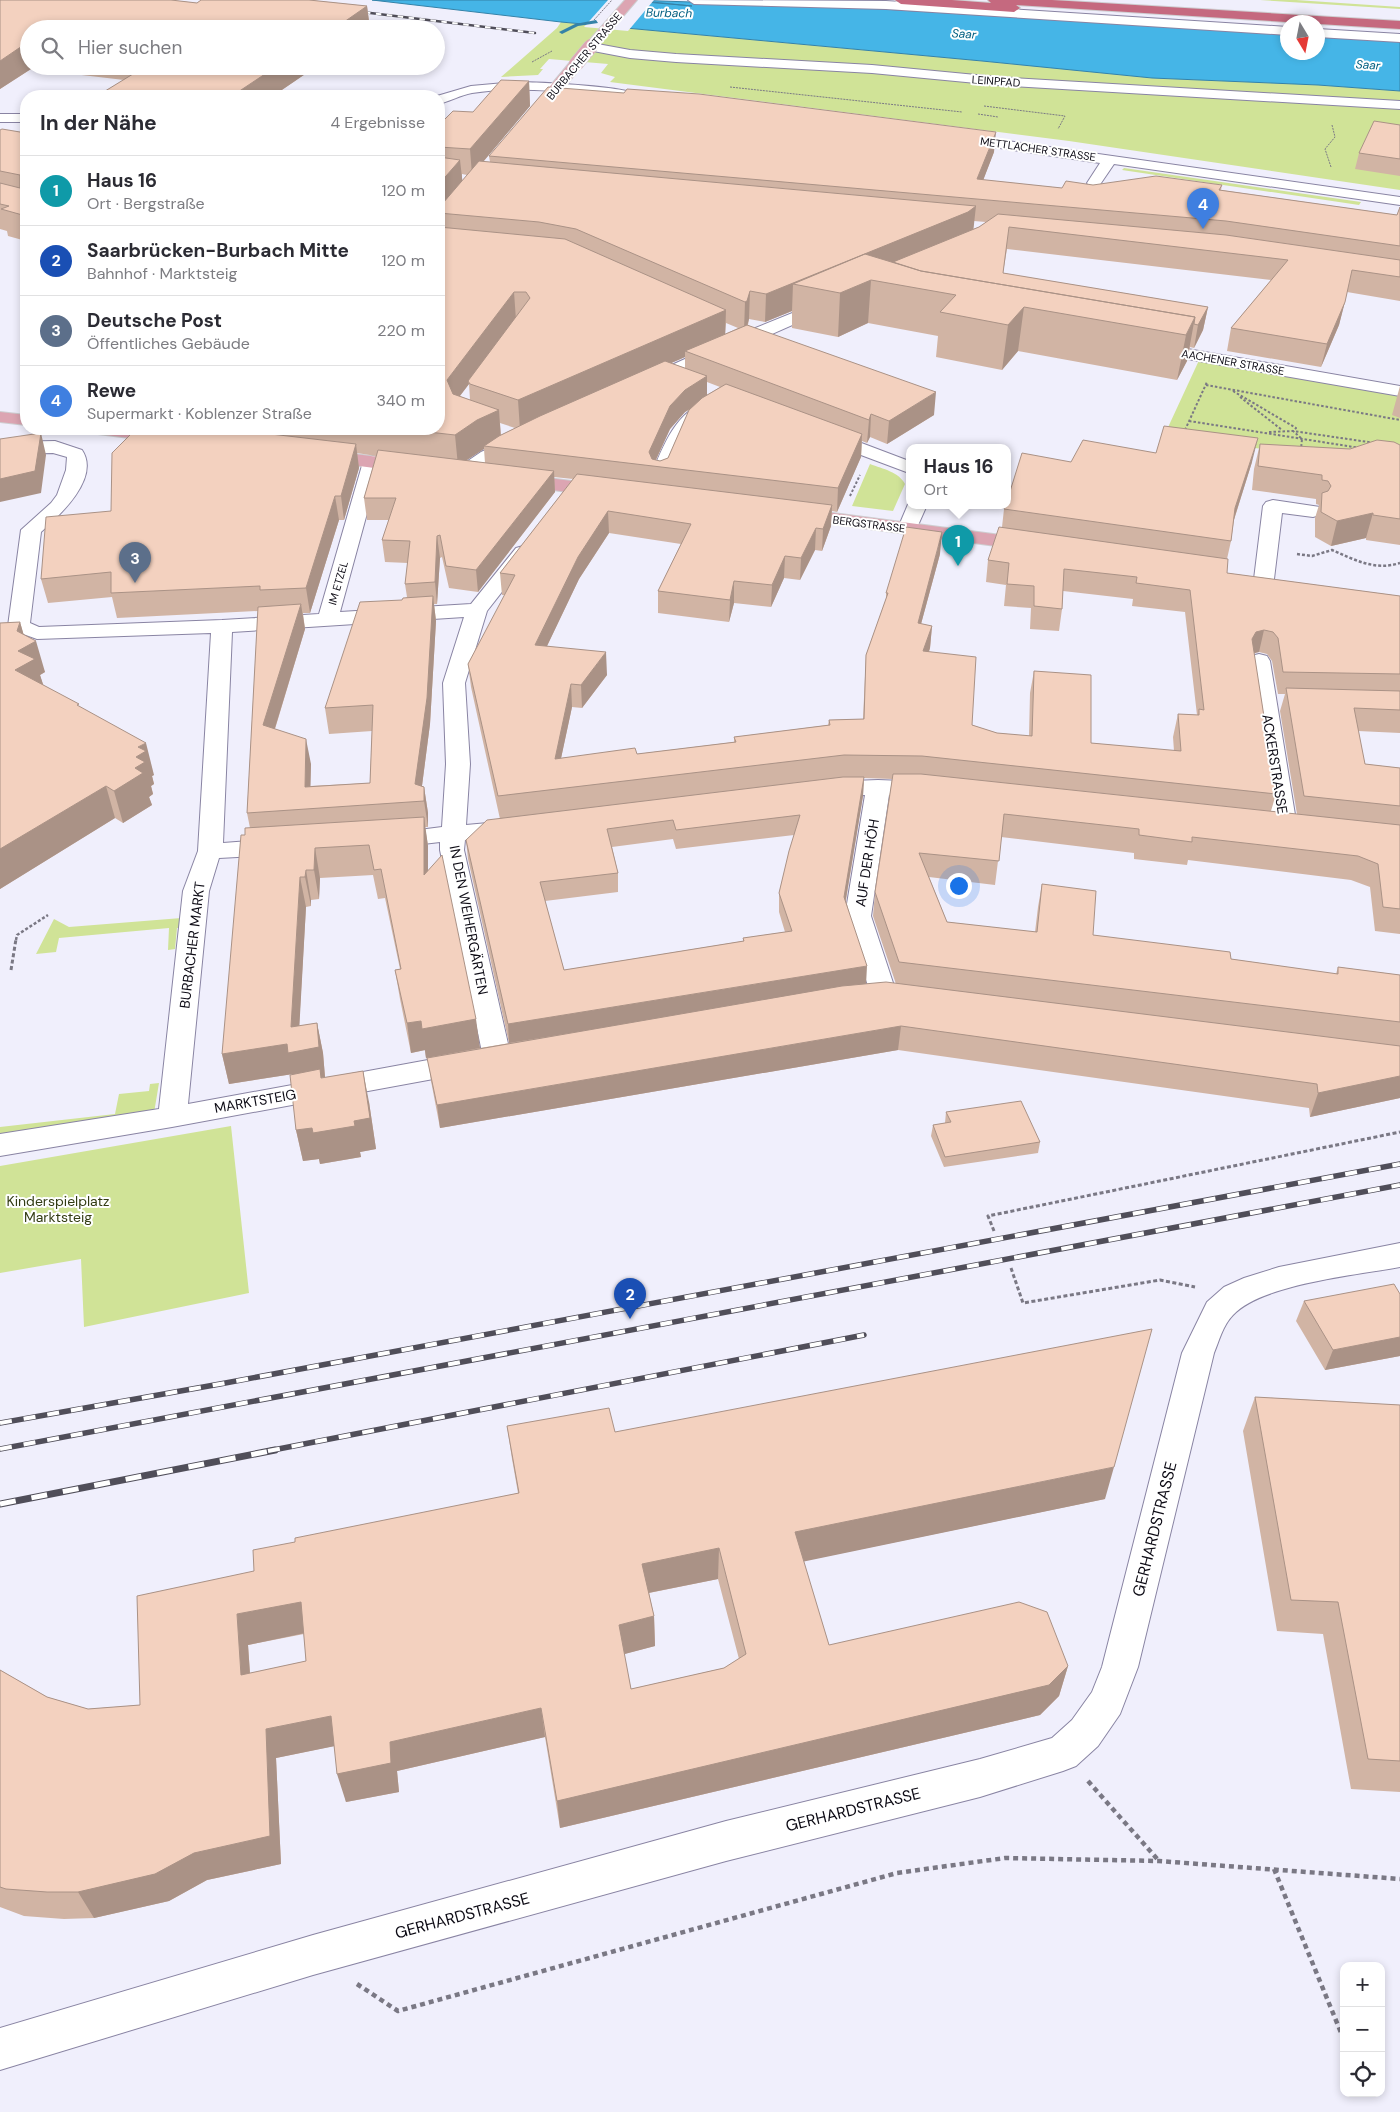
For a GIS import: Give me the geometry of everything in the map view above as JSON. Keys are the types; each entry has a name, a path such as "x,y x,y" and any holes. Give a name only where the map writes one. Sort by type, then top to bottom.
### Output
{"highway":[{"path":"901,0 1204,20 1280,22"},
{"path":"994,0 1400,25"},
{"path":"1098,0 1397,14"},
{"path":"1325,23 1400,25"}],"main road":[{"name":"BURBACHER STRASSE","path":"522,129 631,0"},
{"path":"0,416 20,419"},
{"path":"150,435 184,439"},
{"path":"299,453 497,478 567,495 621,493"},
{"name":"BERGSTRASSE","path":"773,512 1052,548"}],"street":[{"path":"694,0 877,5 1280,31"},
{"path":"1325,33 1400,38"},
{"name":"LEINPFAD","path":"592,47 630,54 676,58 872,70 997,81 1400,105"},
{"path":"445,98 487,87 556,88 648,98"},
{"path":"0,118 20,118"},
{"name":"METTLACHER STRASSE","path":"942,136 1400,201"},
{"path":"1094,184 1110,159"},
{"path":"630,391 744,339 839,300"},
{"path":"724,330 744,339"},
{"name":"AACHENER STRASSE","path":"1133,344 1400,391"},
{"path":"660,476 678,432 694,415 709,391 666,375"},
{"path":"807,428 906,466"},
{"path":"445,471 488,456 526,437 500,432"},
{"path":"0,448 55,447 75,454 78,463 69,492 55,511 31,530 20,626 37,633 222,626 328,619"},
{"name":"IM ETZEL","path":"372,462 328,619 477,610"},
{"path":"1264,579 1273,506 1313,511"},
{"path":"908,528 915,509"},
{"name":"IN DEN WEIHERGÄRTEN","path":"507,1056 452,850 458,764 454,683 477,610 535,538"},
{"name":"BURBACHER MARKT","path":"172,1116 196,891 210,851 222,626"},
{"name":"ACKERSTRASSE","path":"1259,662 1275,702 1285,827"},
{"path":"803,792 842,787 949,791"},
{"name":"AUF DER HÖH","path":"878,787 858,916 883,996"},
{"path":"364,842 454,835 531,825"},
{"path":"210,851 297,846"},
{"name":"MARKTSTEIG","path":"0,1144 172,1116 507,1056"},
{"name":"GERHARDSTRASSE","path":"0,2049 313,1955 515,1901 726,1841 980,1778 1063,1753 1085,1732 1107,1702 1120,1667 1198,1353 1222,1305 1245,1291 1272,1280 1400,1255"}],"path":[{"path":"723,87 964,113"},
{"path":"1334,173 1329,164 1326,149 1334,137 1331,129 1332,121 1343,108 1354,103"},
{"path":"983,106 1064,116 1056,132"},
{"path":"971,113 998,117"},
{"path":"1182,436 1206,384 1400,420"},
{"path":"1230,389 1280,430 1293,430 1380,444"},
{"path":"1230,389 1296,428 1293,430"},
{"path":"1189,421 1361,448"},
{"path":"1263,432 1293,430 1302,439"},
{"path":"1302,439 1300,450 1309,451"},
{"path":"840,520 870,452"},
{"path":"1294,554 1312,556 1332,550 1365,565 1389,568 1400,563"},
{"path":"1373,571 1374,566"},
{"path":"11,970 17,935 48,915"},
{"path":"994,1231 988,1216 1400,1132"},
{"path":"1011,1268 1023,1304 1160,1280 1200,1287 1222,1305"},
{"path":"1063,1753 1159,1861"},
{"path":"313,1955 398,2010 897,1873 1004,1858 1159,1861 1400,1879"},
{"path":"1274,1869 1340,2030"}],"green space":[{"path":"1260,0 1296,0 1400,7 1400,9"},
{"path":"561,22 1152,78 1318,85 1400,91 1400,190 1069,141 610,82 615,77 601,73 608,64 549,59 540,69 543,69 538,75 501,77 557,28"},
{"path":"1124,168 1361,202 1359,205 1122,170"},
{"path":"1201,356 1400,391 1400,467 1164,436"},
{"path":"870,464 895,474 905,484 893,511 852,506"},
{"path":"194,917 193,926 177,928 175,949 168,950 169,928 59,938 56,952 36,954 54,919 69,927"},
{"path":"159,1083 154,1113 0,1136 0,1127 115,1114 119,1094 149,1091 150,1084"},
{"name":"Kinderspielplatz Marktsteig","path":"231,1126 249,1293 84,1327 81,1259 0,1273 0,1166"}],"water":[{"name":"Saar","path":"372,0 622,0 692,6 632,0 867,8 1280,34 1280,60 1325,60 1325,36 1400,41 1400,91 1318,85 1152,78 561,22"}],"pier":[{"path":"608,0 654,0 628,31 584,27"}],"building":[{"path":"0,0 171,0 197,3 201,0 309,0 367,6 347,20 20,20 20,47 0,61"},
{"path":"131,75 264,75 241,90 107,90"},
{"path":"501,80 529,81 470,149 445,147 445,119 453,111 473,112"},
{"path":"548,87 624,93 627,89 699,94 996,132 977,179 1062,188 1066,181 1093,185 1156,176 1222,185 1219,190 1397,215 1400,207 1400,246 1226,221 489,156"},
{"path":"1374,121 1400,125 1400,159 1359,153"},
{"path":"0,130 20,132 20,175 0,171"},
{"path":"445,158 460,160 445,177"},
{"path":"479,161 976,206 968,212 766,294 750,291 745,302 576,229 539,222 445,214 445,201"},
{"path":"0,183 20,188 20,214 1,209 9,206 0,204"},
{"path":"998,214 1226,235 1400,260 1400,277 1352,270 1345,302 1327,344 1231,328 1288,260 1009,227 1003,273 1208,307 1198,325 1194,324 1195,317 921,271 893,262 979,227"},
{"path":"445,228 565,239 726,310 518,400 470,384 468,381 530,298 526,292 514,292 447,380 453,394 499,410 477,420 455,435 445,434"},
{"path":"865,254 921,271 1195,317 1186,335 1024,307 1008,325 940,312 956,295 871,280 840,293 793,284"},
{"path":"747,325 936,392 889,421 871,414 869,420 685,351"},
{"path":"665,361 707,376 685,390 670,406 649,452 652,459 660,461 668,458 689,410 702,398 726,384 862,434 838,488 484,446 499,436 540,416"},
{"path":"1164,426 1258,438 1235,508 1231,541 1004,509 1011,509 1011,488 1022,453 1071,462 1083,440 1156,453"},
{"path":"41,435 35,471 0,479 0,439"},
{"path":"130,435 279,435 356,444 341,496 335,496 306,588 260,590 260,586 111,593 111,572 41,579 46,517 111,511 112,453"},
{"path":"1377,440 1394,442 1400,445 1400,519 1373,515 1373,513 1337,521 1321,512 1322,493 1328,491 1331,486 1328,481 1322,480 1322,475 1258,466 1260,444 1350,449"},
{"path":"378,450 554,471 476,570 446,566 440,535 437,536 435,582 405,584 410,541 382,540 396,498 364,498"},
{"path":"577,474 832,505 823,529 816,528 801,558 785,556 772,585 734,581 730,600 658,591 691,524 608,511 578,557 535,645 606,652 581,685 571,684 555,759 635,748 637,754 736,742 734,737 830,725 829,720 864,719 866,655 888,593 886,593 906,527 942,532 918,623 932,626 923,651 976,657 972,725 997,733 1032,736 1034,671 1091,675 1091,743 1181,751 1178,714 1199,715 1199,709 1204,710 1190,590 1136,583 1137,577 1064,569 1062,609 1034,606 1034,586 1007,584 1009,563 988,560 999,527 1228,559 1227,573 1400,596 1400,674 1283,672 1278,638 1273,632 1264,630 1256,632 1252,639 1276,794 922,756 844,755 498,796 468,664 515,575 500,573"},
{"path":"433,596 427,698 415,784 424,787 424,801 247,813 258,607 301,604 263,725 306,739 305,787 370,783 373,705 325,708 360,602"},
{"path":"20,622 17,631 36,641 18,651 35,659 15,670 146,743 138,747 146,751 136,757 145,762 135,768 143,773 114,791 106,786 0,849 0,623"},
{"path":"1286,688 1400,691 1400,710 1354,708 1365,764 1400,768 1400,806 1304,796"},
{"path":"893,774 921,774 1400,825 1400,909 1383,907 1378,864 1358,856 1192,837 1192,842 1139,835 1139,829 1004,814 999,861 919,853 947,922 1037,932 1042,884 1096,891 1093,935 1230,952 1231,959 1338,974 1338,967 1400,975 1400,1022 899,962 875,892"},
{"path":"843,777 864,777 844,897 867,966 508,1024 466,840 487,820","holes":["800,815 779,893 792,931 743,938 744,941 564,970 540,882 618,873 607,829 673,820 676,830"]},
{"path":"424,817 424,875 442,855 476,1019 422,1029 421,1021 407,1023 395,970 401,969 381,869 374,870 369,845 315,848 314,870 306,870 305,877 300,877 291,1027 317,1023 319,1047 288,1053 287,1044 222,1054 241,835 245,835 245,828"},
{"path":"886,982 1400,1046 1400,1076 1318,1093 1317,1084 901,1026 437,1105 427,1058 842,986"},
{"path":"320,1069 321,1078 363,1071 370,1118 354,1121 355,1126 313,1133 312,1128 296,1130 290,1075"},
{"path":"1021,1101 1040,1142 945,1157 933,1125 951,1122 946,1112"},
{"path":"1394,1284 1400,1294 1400,1337 1333,1350 1304,1301"},
{"path":"1152,1329 1114,1467 795,1532 829,1645 1019,1602 1047,1612 1068,1666 1049,1685 557,1801 541,1708 390,1742 391,1763 337,1774 331,1716 266,1729 270,1836 194,1853 155,1874 78,1892 47,1892 0,1887 0,1670 47,1697 88,1709 140,1705 137,1596 254,1571 253,1550 295,1542 295,1538 519,1493 507,1426 609,1408 615,1432","holes":["719,1548 746,1654 724,1668 631,1689 619,1625 654,1616 642,1564","301,1602 306,1661 241,1675 237,1614"]},
{"path":"1255,1397 1400,1405 1400,1761 1368,1759 1338,1602 1291,1600"}],"waterway":[{"name":"Burbach","path":"562,32 577,25 596,22"}],"railway":[{"path":"354,11 428,20"},
{"path":"445,22 535,33"},
{"path":"0,1423 220,1384 1400,1164"},
{"path":"0,1449 1400,1185"},
{"path":"268,1451 864,1335"},
{"path":"0,1504 275,1450"}],"place":[{"name":"Rewe","path":"1203,229"},
{"name":"Haus 16","path":"958,566"},
{"name":"Deutsche Post","path":"135,583"},
{"name":"Saarbrücken-Burbach Mitte","path":"630,1319"}]}
